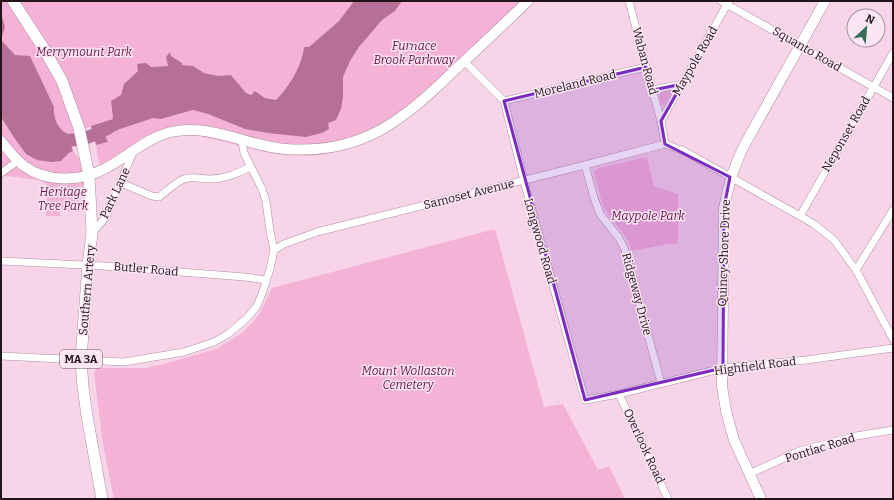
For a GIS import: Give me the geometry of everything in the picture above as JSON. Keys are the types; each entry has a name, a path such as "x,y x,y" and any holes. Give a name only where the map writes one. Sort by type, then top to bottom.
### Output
{"main road":[{"name":"MA 3A","path":"13,1 44,48 62,81 79,128 89,175"},
{"path":"1,141 18,161 32,171 53,178 66,179 77,179 102,170 158,136 182,130 212,132 242,141 280,149 316,150 349,144 368,137 398,120 438,86 528,1"},
{"name":"Quincy Shore Drive","path":"761,499 734,440 726,411 722,386 724,208 730,177 744,144 825,1"},
{"name":"Southern Artery","path":"89,175 92,233 88,265 81,359 87,416 102,499"}],"street":[{"name":"Waban Road","path":"629,1 661,121"},
{"name":"Squanto Road","path":"726,2 893,98"},
{"name":"Maypole Road","path":"661,121 726,2"},
{"name":"Neponset Road","path":"800,216 893,53"},
{"path":"464,62 504,101"},
{"name":"Moreland Road","path":"504,101 646,67"},
{"path":"653,90 682,84"},
{"name":"Longwood Road","path":"504,101 524,181 585,400 619,394"},
{"path":"661,121 665,144 684,151 800,216 814,224 834,240 856,270 893,339"},
{"path":"1,356 124,362 184,352 214,342 238,326 252,313 259,300 270,269 274,250 266,200 244,153 242,141"},
{"name":"Samoset Avenue","path":"274,250 284,244 317,232 524,181 665,144"},
{"name":"Park Lane","path":"92,233 106,218 134,150"},
{"path":"1,173 18,161"},
{"name":"Ridgeway Drive","path":"586,165 594,198 600,214 620,238 625,250 661,383"},
{"path":"120,183 152,196 159,197 174,184 183,179 192,177 209,179 223,178 234,175 250,167"},
{"path":"856,270 893,210"},
{"name":"Butler Road","path":"1,261 88,265 245,277 266,280"},
{"name":"Highfield Road","path":"619,394 723,368 806,360 893,348"},
{"name":"Overlook Road","path":"619,394 668,499"},
{"name":"Pontiac Road","path":"749,474 797,452 856,436 893,430"}],"highlighted area":[{"path":"646,67 653,90 682,84 661,121 665,144 730,177 724,208 723,368 585,400 504,101"}],"green space":[{"name":"Merrymount Park","path":"1,1 354,1 339,21 309,47 304,47 298,69 286,89 276,100 265,98 255,91 251,95 246,93 231,75 218,76 204,73 193,66 182,65 171,56 170,53 169,66 151,67 138,71 124,84 121,96 111,106 113,119 68,134 61,130 57,123 54,115 54,107 1,40 5,27 1,13"},
{"name":"Furnace Brook Parkway","path":"402,1 533,1 413,112 385,133 369,141 351,148 331,153 293,156 269,153 206,138 179,136 159,141 128,157 101,174 96,145 108,142 105,136 136,123 153,118 161,119 194,110 245,129 306,137 322,133 343,97 343,77 350,61 359,47 382,20 395,11"},
{"path":"670,89 672,92 663,106 660,102 659,93"},
{"name":"Heritage Tree Park","path":"1,117 13,136 61,161 73,151 83,164 87,185 76,188 79,192 79,212 60,211 60,216 46,216 46,183 38,180 1,175"},
{"name":"Maypole Park","path":"647,157 654,186 678,194 678,244 669,244 632,251 626,237 603,207 594,173 598,168"},
{"name":"Mount Wollaston Cemetery","path":"495,229 544,407 563,404 598,470 609,466 625,499 114,499 103,444 94,373 97,368 145,368 216,349 242,333 252,323 260,313 272,288"}],"shaded area":[{"path":"354,1 402,1 395,11 382,20 359,47 350,61 343,77 343,97 341,109 336,120 328,123 329,129 322,133 306,137 245,129 208,114 193,110 161,119 153,118 120,129 105,136 108,142 96,145 91,126 113,119 111,101 121,95 124,84 138,71 137,64 146,63 151,67 168,66 166,57 170,52 171,56 182,63 182,65 193,66 204,73 218,76 231,75 246,93 251,95 255,91 265,98 276,100 286,89 298,69 304,47 309,47 339,21"},
{"path":"1,13 5,27 1,40"},
{"path":"1,40 15,55 30,56 54,107 54,115 57,123 61,130 68,134 73,151 61,161 51,162 37,160 26,154 1,117"}],"waterway":[{"path":"55,138 55,140 76,140 96,134 108,128"}]}
